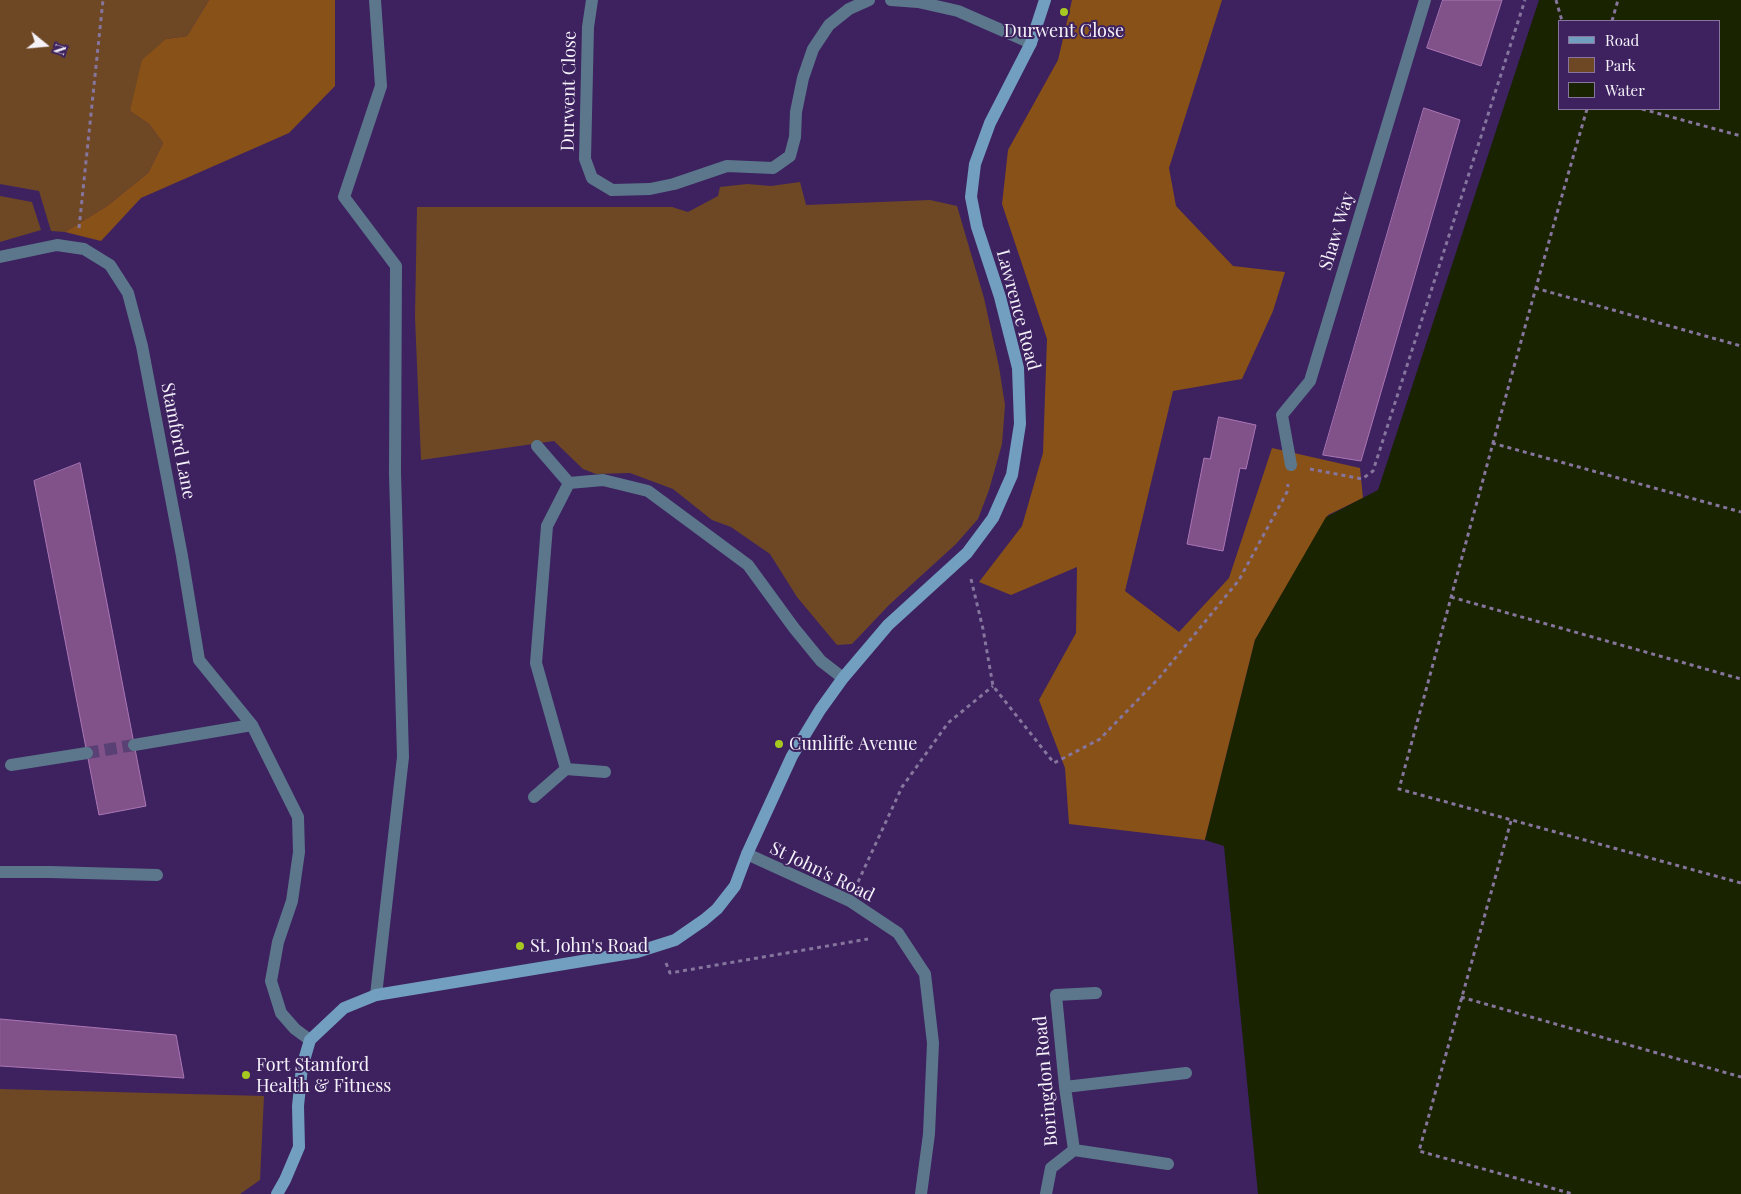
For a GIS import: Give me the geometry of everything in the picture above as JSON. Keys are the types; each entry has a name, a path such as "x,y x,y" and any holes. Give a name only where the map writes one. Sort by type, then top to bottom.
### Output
{"street":[{"path":"375,0 381,86 344,198 396,266 395,473 403,757 376,995"},
{"name":"Durwent Close","path":"592,0 588,27 585,159 592,178 612,190 650,189 674,184 727,166 774,168 790,156 795,137 796,112 803,78 813,49 829,25 849,9 869,0"},
{"path":"891,0 918,2 958,11 1031,43"},
{"name":"Lawrence Road","path":"747,854 792,756 842,678 888,625 965,555 993,518 1012,475 1020,424 1018,368 1000,297 977,226 971,196 975,164 990,123 1031,43 1044,0"},
{"name":"Shaw Way","path":"1291,465 1282,415 1310,381 1424,0"},
{"name":"Stamford Lane","path":"0,257 57,245 84,249 110,265 128,293 142,346 182,556 198,660 252,725 298,817 300,852 292,901 278,942 271,981 281,1013 295,1029 310,1040"},
{"path":"537,446 569,483"},
{"path":"569,483 603,480 648,491 748,565 821,662 842,678"},
{"path":"566,769 536,663 548,526 569,483"},
{"path":"134,744 252,725"},
{"path":"5,766 87,753"},
{"path":"534,797 566,769 605,772"},
{"name":"St John's Road","path":"310,1040 344,1008 376,995 638,952 675,940 717,909 735,886 747,854 850,901 898,933 925,974 933,1043 929,1134 921,1194"},
{"path":"0,872 157,875"},
{"name":"Boringdon Road","path":"1046,1194 1050,1168 1074,1150 1065,1087 1056,995 1096,993"},
{"path":"277,1194 299,1147 298,1106 302,1067 310,1040"},
{"path":"1065,1087 1186,1073"},
{"path":"1074,1150 1168,1164"}],"path":[{"path":"77,248 103,0"},
{"path":"965,555 983,630 993,686 1054,763 1100,739 1159,678 1239,580 1287,492 1291,465 1362,479 1373,471 1525,0"},
{"path":"1556,0 1562,20"},
{"path":"1612,20 1618,0"},
{"path":"1587,110 1492,443 1399,789 1741,883"},
{"path":"1646,110 1741,136"},
{"path":"1535,288 1741,346"},
{"path":"1492,443 1741,512"},
{"path":"1451,597 1741,679"},
{"path":"850,901 902,787 948,723 993,686"},
{"path":"1511,820 1420,1151 1573,1194"},
{"path":"658,945 670,973 898,933"},
{"path":"1461,997 1741,1077"}],"green space":[{"path":"0,0 209,0 187,36 166,39 130,111 149,124 163,143 148,173 107,206 65,232 51,231 39,191 0,184"},
{"path":"800,182 806,205 930,200 957,206 984,298 1005,405 1002,444 989,490 978,519 956,544 889,605 852,644 837,645 797,597 770,554 731,527 712,520 673,489 630,473 596,474 583,469 554,441 421,460 415,317 417,207 672,207 688,212 718,196 720,187 747,184 771,186"},
{"path":"0,196 32,202 41,230 0,242"},
{"path":"0,1089 264,1096 260,1180 240,1194 0,1194"}],"shaded area":[{"path":"209,0 335,0 335,86 289,133 141,198 101,241 65,232 107,206 148,173 163,143 149,124 130,111 142,60 166,39 187,36"},
{"path":"1072,0 1222,0 1169,168 1176,206 1233,266 1285,272 1273,311 1242,379 1173,391 1125,591 1179,632 1229,578 1272,448 1360,468 1363,498 1328,515 1255,640 1205,840 1069,824 1065,768 1039,700 1076,633 1077,567 1011,595 979,582 1022,526 1043,453 1047,339 1002,204 1008,150 1058,60"}],"water":[{"path":"1539,0 1741,0 1741,1194 1258,1194 1224,846 1205,840 1255,640 1326,517 1378,490"}],"building":[{"path":"1443,0 1502,0 1481,66 1427,48"},
{"path":"1424,108 1460,120 1361,461 1323,455"},
{"path":"1219,417 1256,425 1246,469 1240,468 1223,551 1187,544 1204,458 1210,459"},
{"path":"80,463 146,806 99,815 34,481"},
{"path":"0,1019 176,1035 184,1078 0,1066"}],"tunnel":[{"path":"87,753 134,745"}],"place":[{"name":"Durwent Close","path":"1064,12"},
{"name":"Cunliffe Avenue","path":"779,744"},
{"name":"St. John's Road","path":"520,946"},
{"name":"Fort Stamford Health & Fitness","path":"246,1075"}]}
